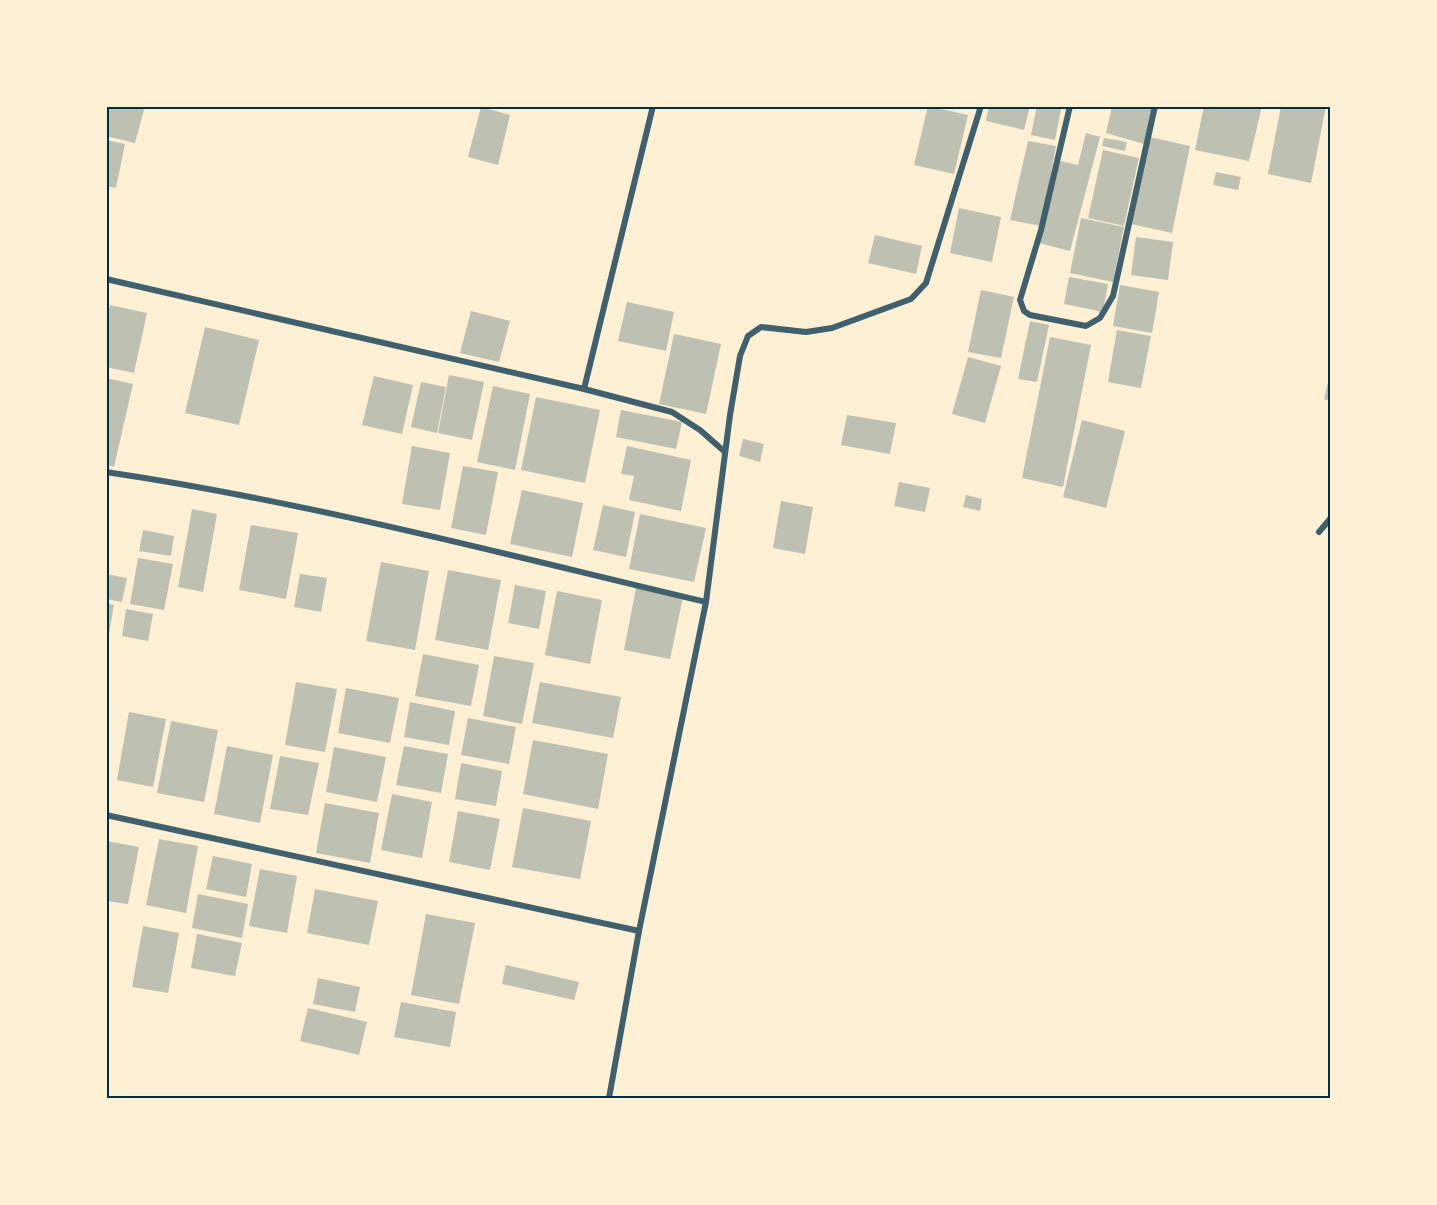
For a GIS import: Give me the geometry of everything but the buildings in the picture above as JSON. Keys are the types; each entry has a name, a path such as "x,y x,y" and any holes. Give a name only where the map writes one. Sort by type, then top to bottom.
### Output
{"street":[{"path":"584,389 653,106"},
{"path":"609,1098 639,931 706,602 740,356 748,336 761,327 806,332 832,328 911,299 926,283 981,106"},
{"path":"1070,106 1041,230 1020,300 1024,311 1030,315 1086,326 1100,318 1113,296 1155,106"},
{"path":"106,279 584,389 672,412 700,430 725,452"},
{"path":"107,473 187,484 360,520 706,602"},
{"path":"1319,532 1330,519"},
{"path":"106,815 639,931"}]}
